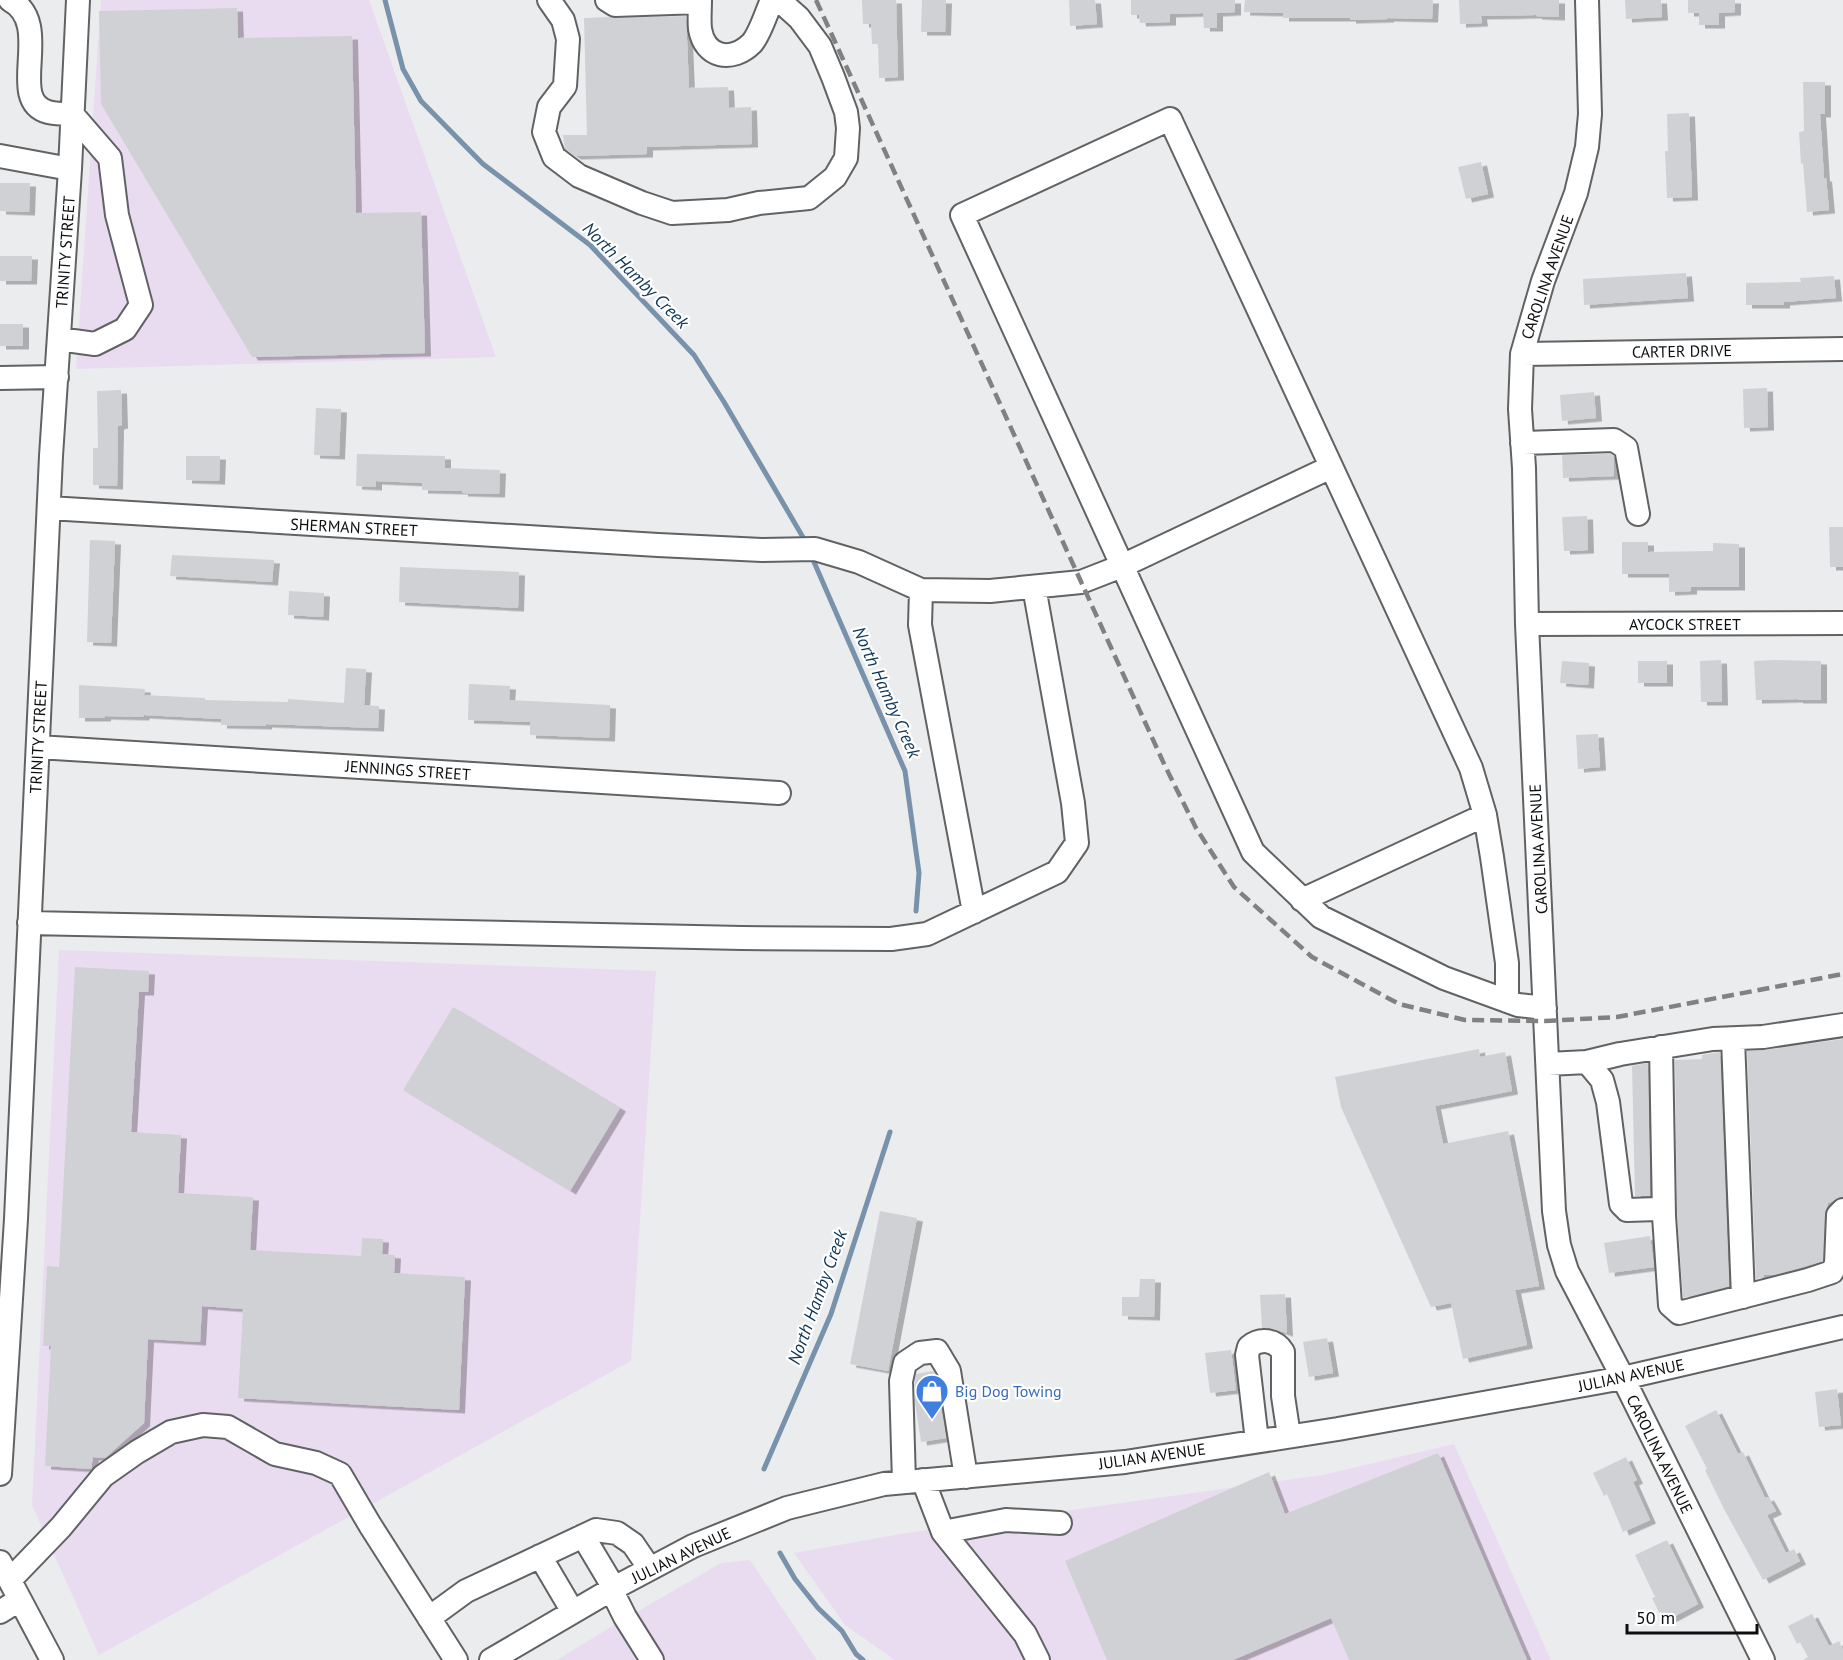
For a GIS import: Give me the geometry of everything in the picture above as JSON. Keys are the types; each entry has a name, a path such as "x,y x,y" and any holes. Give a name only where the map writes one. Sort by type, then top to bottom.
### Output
{"street":[{"path":"10,0 24,14 31,28 29,85 31,98 36,105 47,112 72,114 110,158 117,215 141,305 125,329 95,344 59,339"},
{"name":"TRINITY STREET","path":"0,1474 15,1231 49,508 78,0"},
{"path":"549,0 563,20 568,39 564,86 549,107 544,132 554,157 579,176 672,213 728,210 759,203 809,198 835,177 846,158 848,128 846,112 833,76 820,46 799,18 779,0"},
{"path":"606,0 615,5 700,1 700,30 709,49 720,56 736,54 753,42 772,0"},
{"name":"CAROLINA AVENUE","path":"1587,0 1590,114 1587,147 1576,193 1543,281 1522,354 1520,409 1527,624 1554,1211 1559,1245 1567,1270 1763,1660"},
{"path":"1507,1000 1507,963 1485,815 1471,768 1170,119 962,215 1252,852 1321,917 1444,978 1518,1005 1545,1008"},
{"path":"0,156 70,169"},
{"name":"CARTER DRIVE","path":"1522,354 1843,348"},
{"path":"0,378 57,377"},
{"path":"1522,443 1614,440 1626,448 1638,514"},
{"path":"974,912 920,625 921,590 990,591 1081,582 1122,566 1331,467"},
{"name":"SHERMAN STREET","path":"49,508 658,545 762,550 815,549 859,562 921,590"},
{"path":"29,923 742,938 891,939 927,934 1057,872 1077,843 1073,803 1034,587"},
{"name":"AYCOCK STREET","path":"1527,624 1843,623"},
{"name":"JENNINGS STREET","path":"38,747 779,793"},
{"path":"1302,900 1485,815"},
{"path":"1548,1064 1587,1062 1620,1054 1713,1039 1763,1037 1843,1025"},
{"path":"1733,1039 1743,1297"},
{"path":"1661,1047 1664,1215 1670,1305 1679,1314 1832,1272 1840,1243 1838,1215 1843,1210"},
{"path":"1587,1062 1602,1080 1608,1102 1621,1204 1628,1210 1658,1209 1664,1215"},
{"name":"JULIAN AVENUE","path":"491,1660 612,1589 693,1546 787,1508 884,1484 1125,1462 1289,1436 1623,1378 1843,1327"},
{"path":"1257,1441 1247,1355 1249,1347 1255,1342 1271,1341 1283,1352 1283,1396 1289,1436"},
{"path":"966,1476 949,1371 938,1351 920,1353 905,1363 901,1381 913,1481 943,1532 1025,1634 1038,1660"},
{"path":"0,1612 10,1581 61,1527 103,1476 171,1432 203,1425 220,1426 228,1427 275,1454 316,1463 340,1474 456,1660"},
{"path":"943,1532 1006,1520 1060,1523"},
{"path":"429,1618 466,1591 596,1530 617,1533 633,1544 650,1569"},
{"path":"583,1536 652,1660"},
{"path":"540,1556 573,1612"},
{"path":"10,1581 52,1660"}],"shaded area":[{"path":"101,0 369,0 496,357 76,369"},
{"path":"59,950 656,971 631,1361 99,1655 32,1505"},
{"path":"1454,1444 1551,1660 895,1660 845,1625 794,1553 906,1533 1323,1475"},
{"path":"750,1560 817,1660 557,1660 721,1563"}],"building":[{"path":"862,0 896,0 898,77 879,78 878,44 872,44 871,24 863,24"},
{"path":"922,0 946,0 945,32 921,32"},
{"path":"1069,0 1095,0 1097,24 1070,26"},
{"path":"1131,0 1235,0 1235,12 1217,13 1217,28 1204,28 1203,13 1170,14 1170,22 1140,23 1139,15 1131,15"},
{"path":"1245,0 1433,0 1432,19 1350,20 1350,18 1283,18 1283,13 1244,12"},
{"path":"1459,0 1559,0 1559,17 1481,16 1482,23 1460,24"},
{"path":"1625,0 1661,0 1662,17 1626,19"},
{"path":"1688,0 1735,0 1735,12 1719,13 1719,25 1699,25 1699,13 1688,13"},
{"path":"237,8 238,38 352,36 356,213 421,212 425,353 252,357 101,104 99,11"},
{"path":"686,16 689,88 728,87 729,108 751,107 752,144 647,147 647,154 575,156 565,149 563,135 587,135 584,18"},
{"path":"1803,82 1825,82 1825,114 1820,114 1824,178 1826,178 1829,210 1807,212 1799,132 1804,131"},
{"path":"1689,113 1692,197 1667,198 1665,151 1668,151 1667,114"},
{"path":"1481,162 1488,194 1466,199 1458,167"},
{"path":"0,183 30,183 29,212 0,211"},
{"path":"0,256 32,256 31,281 0,281"},
{"path":"1686,273 1688,298 1584,305 1583,279"},
{"path":"1834,276 1836,298 1784,302 1784,305 1746,305 1746,283 1801,282 1800,278"},
{"path":"0,324 23,324 23,346 0,346"},
{"path":"1767,388 1768,427 1744,428 1743,389"},
{"path":"121,390 122,425 118,426 117,486 93,485 93,448 98,448 97,391"},
{"path":"1594,392 1596,418 1562,421 1560,395"},
{"path":"316,408 341,409 339,456 314,455"},
{"path":"357,454 445,456 445,468 500,470 499,494 422,490 422,483 376,481 376,487 356,486"},
{"path":"1610,454 1614,456 1614,476 1563,478 1562,455"},
{"path":"186,456 220,456 219,481 186,480"},
{"path":"1587,516 1588,550 1564,551 1562,517"},
{"path":"1829,527 1843,527 1843,567 1830,567"},
{"path":"90,540 115,541 111,643 87,642"},
{"path":"1622,542 1648,542 1648,552 1713,551 1713,543 1739,544 1739,587 1691,587 1691,591 1669,592 1669,574 1622,574"},
{"path":"172,555 274,560 272,582 170,576"},
{"path":"400,567 519,572 518,608 399,602"},
{"path":"289,591 324,593 323,617 288,615"},
{"path":"1721,660 1722,702 1701,702 1700,661"},
{"path":"1562,661 1589,663 1588,685 1560,683"},
{"path":"1638,661 1667,661 1667,683 1638,683"},
{"path":"1754,661 1821,661 1821,700 1756,700"},
{"path":"346,668 366,669 364,705 379,706 378,728 266,724 266,726 221,725 221,719 144,715 143,717 79,718 79,685 145,689 144,695 205,698 205,700 288,702 288,699 344,703"},
{"path":"469,684 510,686 509,700 610,705 609,738 530,735 530,722 468,720"},
{"path":"1598,734 1600,767 1578,769 1576,735"},
{"path":"75,967 149,971 148,992 139,992 131,1132 181,1135 178,1193 253,1197 250,1250 361,1256 362,1238 383,1239 382,1254 395,1255 394,1273 465,1277 459,1410 238,1398 243,1309 202,1306 200,1342 148,1339 144,1423 105,1458 93,1457 91,1469 45,1466 51,1346 43,1346 47,1266 59,1267"},
{"path":"453,1007 620,1108 570,1191 403,1090"},
{"path":"1843,1039 1843,1197 1828,1203 1825,1214 1823,1261 1756,1279 1747,1051"},
{"path":"1479,1049 1480,1057 1505,1052 1512,1091 1435,1106 1443,1144 1508,1131 1539,1286 1515,1290 1527,1345 1463,1359 1451,1303 1431,1307 1341,1107 1335,1077"},
{"path":"1720,1052 1729,1286 1683,1298 1677,1212 1675,1060 1702,1059 1702,1055"},
{"path":"1648,1063 1650,1196 1635,1196 1632,1066"},
{"path":"880,1211 917,1218 888,1371 850,1364"},
{"path":"1650,1236 1654,1267 1609,1273 1604,1243"},
{"path":"1140,1279 1155,1279 1154,1317 1122,1316 1122,1297 1139,1297"},
{"path":"1285,1294 1287,1333 1262,1328 1260,1295"},
{"path":"1327,1338 1333,1373 1309,1377 1303,1342"},
{"path":"1231,1350 1236,1390 1210,1393 1205,1353"},
{"path":"933,1371 936,1376 946,1438 921,1442 915,1402 916,1374"},
{"path":"1837,1389 1841,1425 1819,1427 1815,1392"},
{"path":"1716,1410 1738,1454 1743,1452 1765,1498 1768,1497 1776,1511 1767,1515 1786,1553 1794,1549 1800,1561 1763,1580 1724,1509 1685,1426"},
{"path":"1438,1453 1527,1660 1349,1660 1331,1618 1233,1660 1107,1660 1065,1561 1269,1472 1285,1514"},
{"path":"1626,1457 1637,1480 1633,1482 1650,1520 1623,1532 1607,1494 1604,1496 1593,1473"},
{"path":"1667,1540 1698,1604 1664,1622 1635,1555"},
{"path":"1812,1614 1829,1646 1839,1641 1843,1650 1843,1660 1803,1660 1808,1657 1800,1642 1797,1644 1788,1626"}],"waterway":[{"name":"North Hamby Creek","path":"385,0 403,69 421,101 483,164 590,245 694,355 804,539"},
{"name":"North Hamby Creek","path":"814,562 905,771 919,873 916,911"},
{"name":"North Hamby Creek","path":"764,1469 831,1314 890,1132"},
{"name":"North Hamby Creek","path":"780,1553 795,1579 818,1608 842,1631 856,1654 863,1660"}],"railway":[{"path":"816,0 1165,766 1196,828 1234,887 1312,957 1399,1004 1465,1020 1545,1021 1617,1017 1843,974"}],"place":[{"name":"Big Dog Towing","path":"932,1420"}]}
